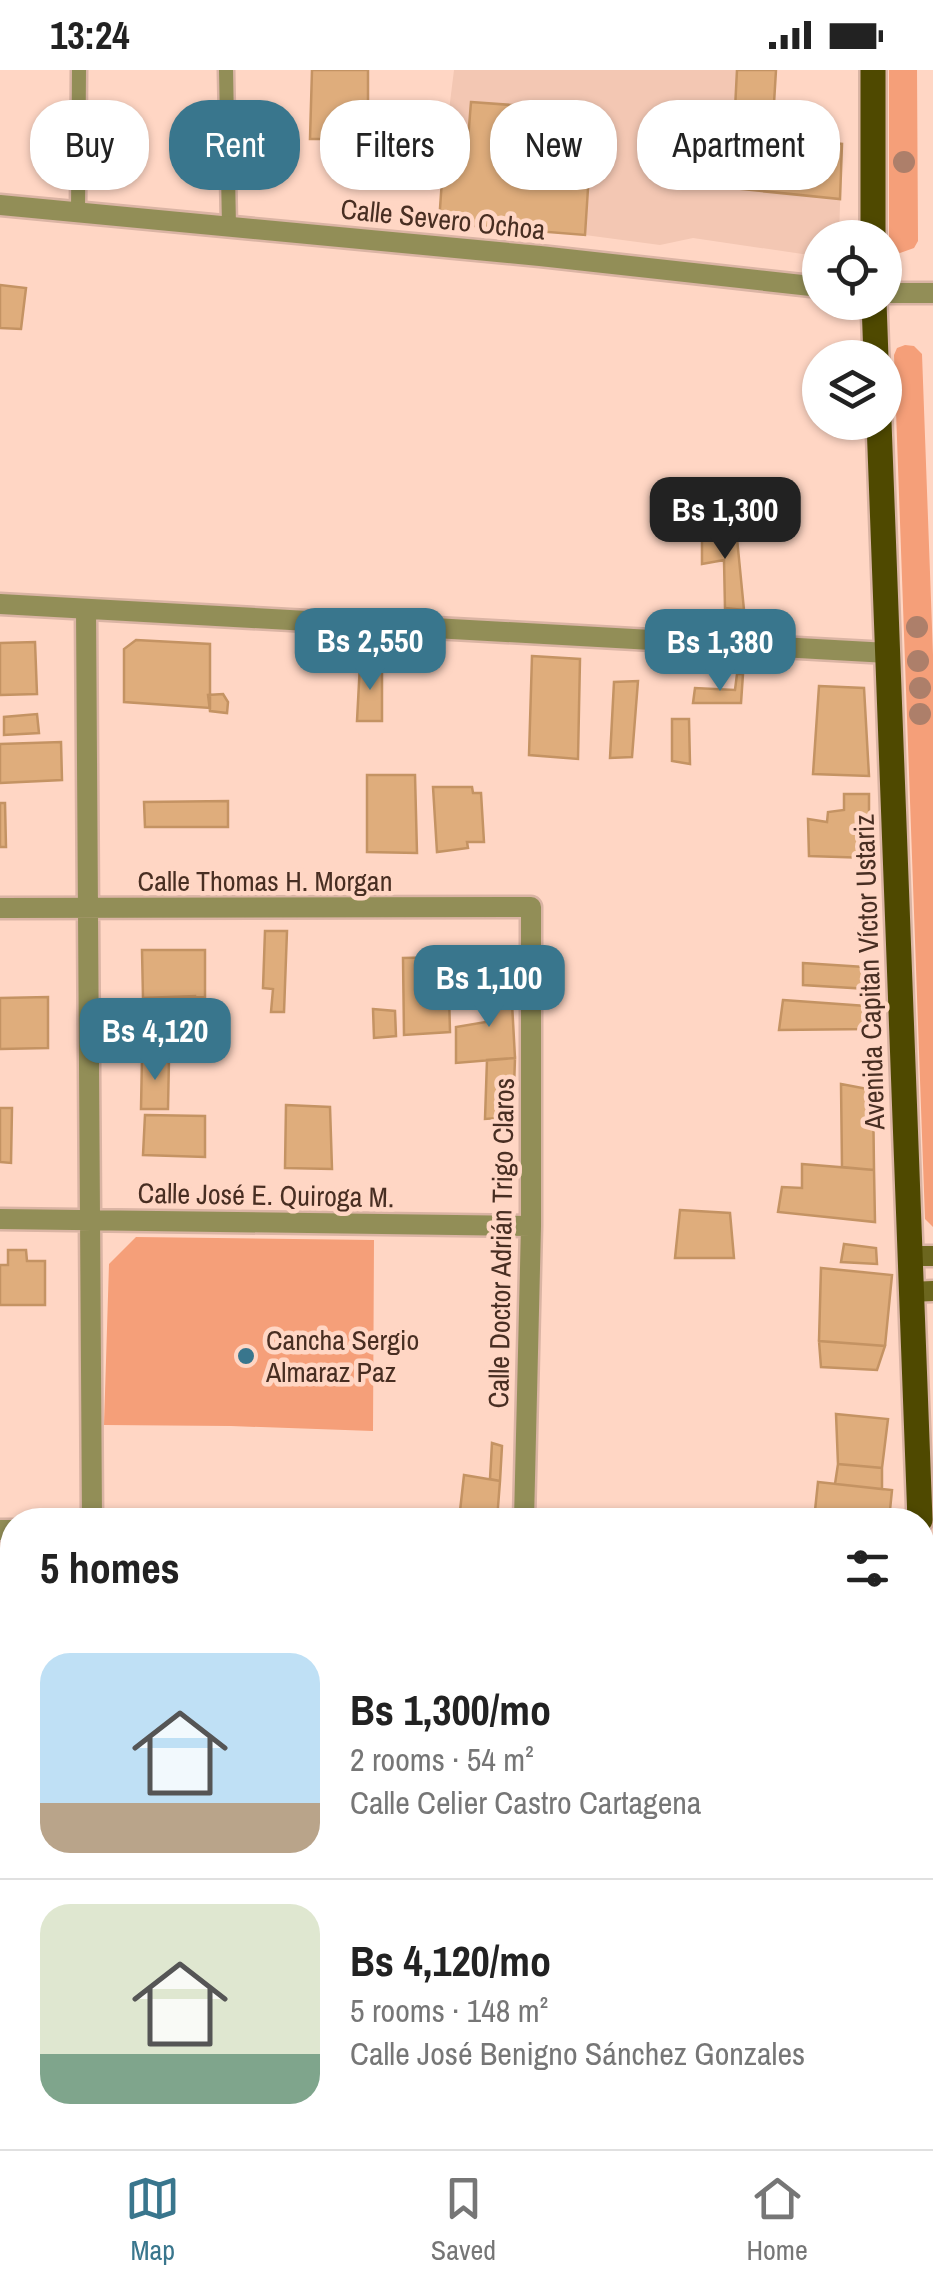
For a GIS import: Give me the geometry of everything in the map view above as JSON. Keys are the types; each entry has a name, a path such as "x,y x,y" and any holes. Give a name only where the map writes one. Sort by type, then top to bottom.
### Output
{"main road":[{"path":"873,70 873,220"},
{"name":"Avenida Capitan Víctor Ustariz","path":"879,440 921,1256 920,1508"}],"street":[{"name":"Calle Severo Ochoa","path":"0,204 802,285"},
{"path":"902,293 933,292"},
{"path":"0,604 888,653"},
{"path":"86,609 92,1508"},
{"name":"Calle Thomas H. Morgan","path":"0,908 531,908"},
{"name":"Calle Doctor Adrián Trigo Claros","path":"524,1508 531,1226 531,908"},
{"name":"Calle José E. Quiroga M.","path":"0,1219 531,1226"}],"lane":[{"path":"78,212 79,70"},
{"path":"226,70 230,226"}],"shaded area":[{"path":"454,70 776,70 774,100 637,100 637,190 840,190 842,144 839,220 802,220 802,254 693,238 660,245 439,223 441,190 470,190 470,100 450,100"},
{"path":"889,70 917,70 918,241 914,248 902,252 902,220 889,220"},
{"path":"902,346 914,346 922,354 933,655 933,1227 925,1219 897,440 902,440"},
{"path":"136,1237 374,1240 373,1431 104,1425 109,1264"}],"building":[{"path":"312,70 368,70 368,100 320,100 320,139 310,139"},
{"path":"737,70 776,70 774,100 735,100"},
{"path":"471,102 490,103 490,190 588,190 585,235 439,223 441,190 470,190"},
{"path":"842,144 840,199 751,190 840,190"},
{"path":"0,285 26,288 21,329 0,328"},
{"path":"736,528 744,610 725,608 724,560 702,564 702,529"},
{"path":"136,640 210,644 210,708 124,702 124,649"},
{"path":"35,642 37,694 0,695 0,643"},
{"path":"532,656 580,659 578,759 529,755"},
{"path":"360,664 382,665 382,721 357,721"},
{"path":"737,674 743,674 741,703 693,703 695,688 735,690"},
{"path":"638,681 632,757 610,758 614,682"},
{"path":"819,686 864,688 869,776 813,774"},
{"path":"223,694 228,702 227,713 210,711 208,695"},
{"path":"37,714 39,733 4,735 4,717"},
{"path":"672,719 689,719 690,764 672,761"},
{"path":"61,742 62,780 0,783 0,744"},
{"path":"367,775 415,775 417,853 367,852"},
{"path":"433,787 472,787 473,793 481,793 484,842 467,842 468,848 437,852"},
{"path":"844,794 869,794 869,858 809,856 808,819 827,822 828,812 844,810"},
{"path":"228,801 228,827 145,827 144,802"},
{"path":"0,803 5,803 6,847 0,847"},
{"path":"265,931 287,931 284,1012 271,1012 273,989 263,988"},
{"path":"142,950 205,950 205,997 143,998"},
{"path":"448,957 450,1032 404,1035 403,958"},
{"path":"803,963 879,968 878,1006 866,1006 868,989 803,985"},
{"path":"485,985 511,985 515,1058 456,1063 456,1027 486,1022"},
{"path":"195,996 196,1053 142,1057 143,998"},
{"path":"48,997 48,1048 0,1049 0,998"},
{"path":"783,1000 866,1006 869,1029 779,1030"},
{"path":"373,1009 395,1011 396,1036 374,1038"},
{"path":"142,1057 169,1058 168,1109 141,1109"},
{"path":"515,1058 513,1117 485,1119 487,1060"},
{"path":"841,1084 873,1090 874,1170 842,1167"},
{"path":"286,1105 330,1107 332,1169 285,1168"},
{"path":"0,1108 12,1108 11,1163 0,1162"},
{"path":"145,1115 205,1116 205,1157 143,1155"},
{"path":"802,1164 874,1170 875,1222 778,1212 782,1187 802,1188"},
{"path":"680,1210 730,1213 734,1258 675,1258"},
{"path":"844,1244 876,1248 877,1264 841,1262"},
{"path":"8,1250 26,1250 27,1261 45,1261 45,1305 0,1305 0,1265 8,1265"},
{"path":"821,1268 892,1275 885,1346 819,1341"},
{"path":"819,1341 885,1346 877,1370 821,1367"},
{"path":"836,1414 888,1419 882,1468 838,1464"},
{"path":"492,1443 502,1446 500,1481 490,1479"},
{"path":"838,1464 882,1468 882,1489 835,1484"},
{"path":"464,1475 500,1481 498,1508 460,1508"},
{"path":"818,1482 892,1490 890,1508 815,1508"}],"place":[{"name":"Cancha Sergio Almaraz Paz","path":"246,1356"}]}
